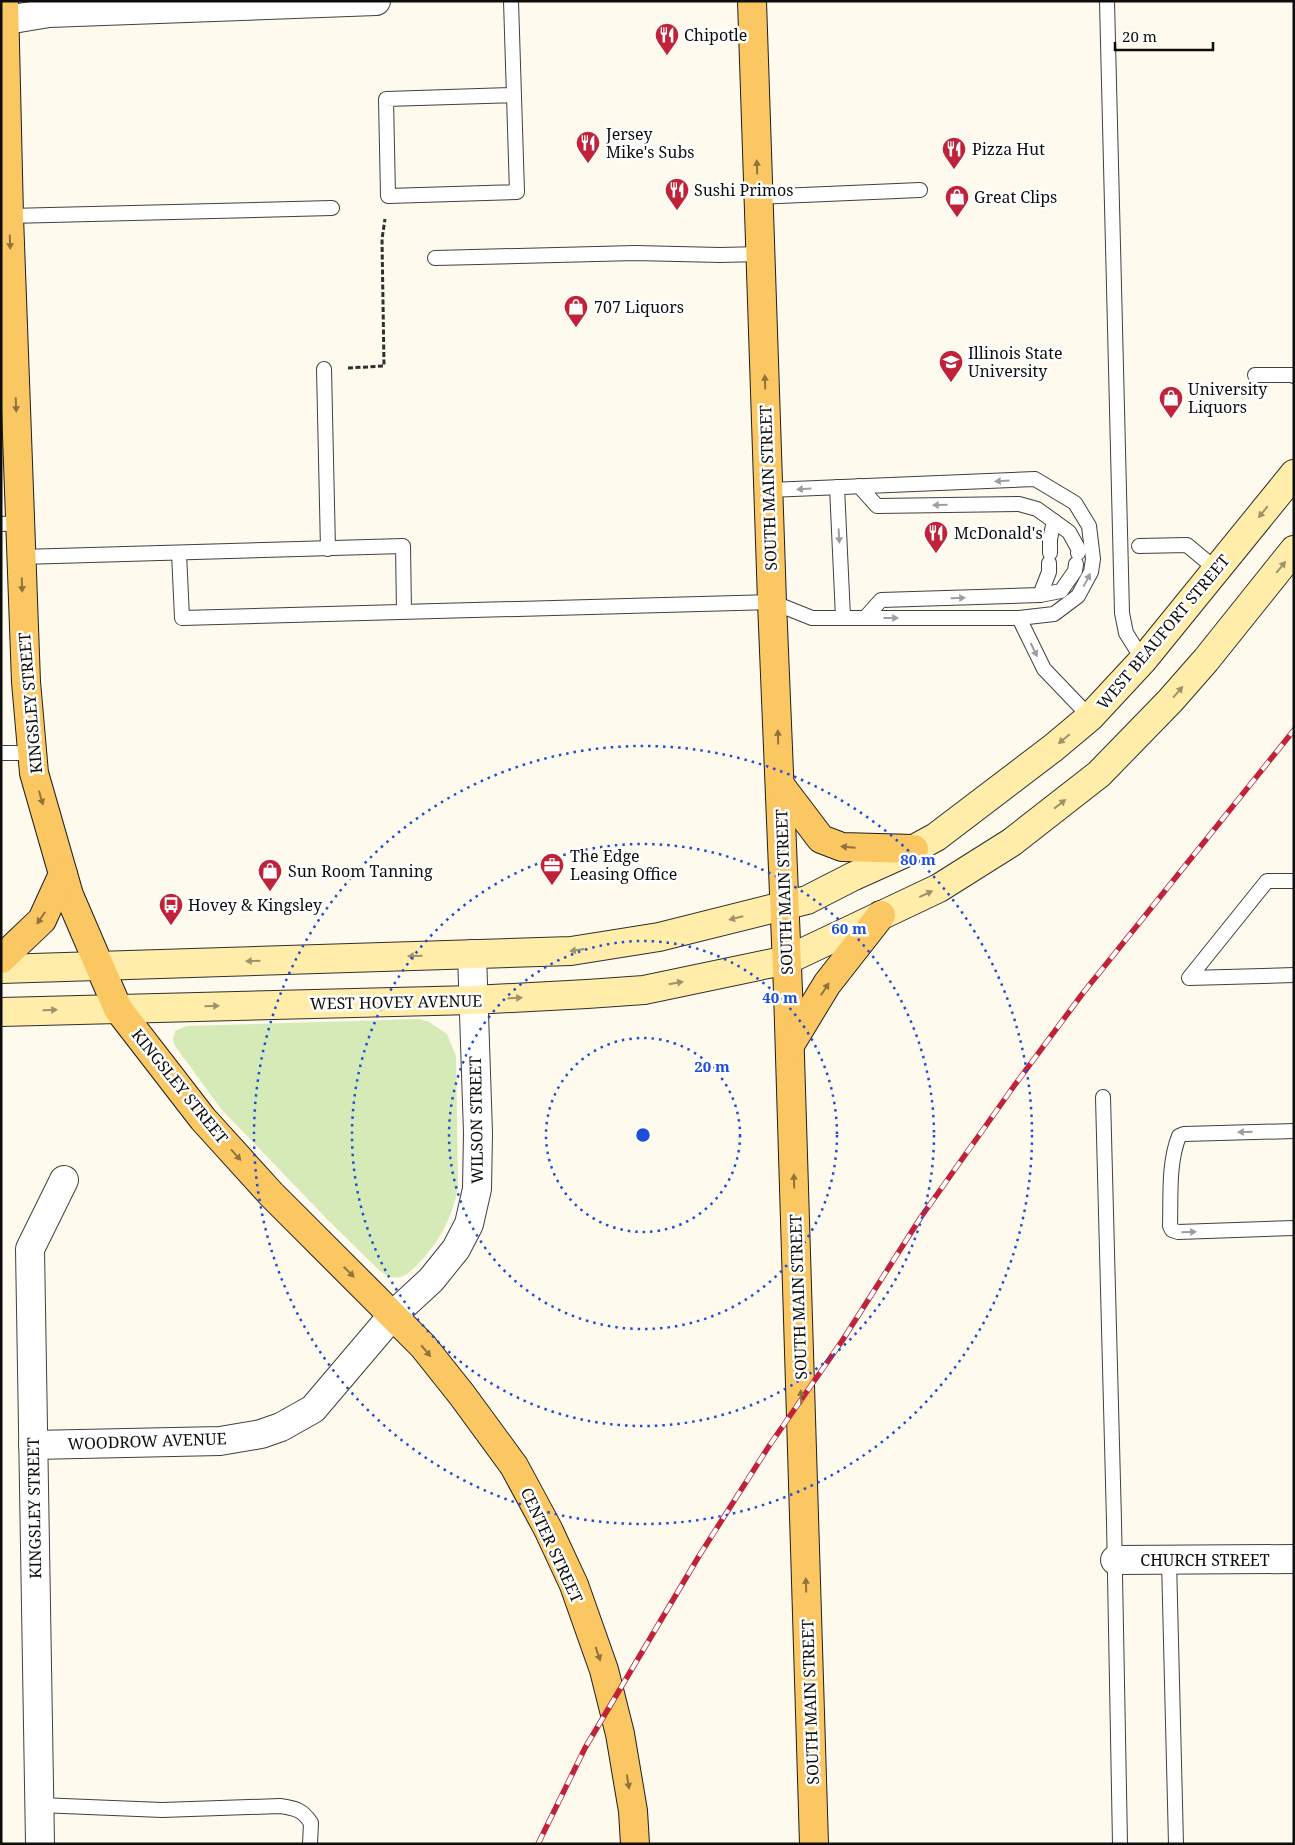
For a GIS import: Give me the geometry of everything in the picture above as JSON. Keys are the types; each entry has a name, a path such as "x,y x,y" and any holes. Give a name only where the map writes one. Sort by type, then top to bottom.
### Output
{"main road":[{"name":"SOUTH MAIN STREET","path":"752,1 772,602 790,1045 814,1844"},
{"name":"KINGSLEY STREET","path":"3,14 9,216 11,523 21,557 26,682 34,773 69,895 118,1009 216,1132 271,1194 392,1316"},
{"name":"WEST BEAUFORT STREET","path":"784,907 807,900 914,849 936,836 1053,748 1090,717 1143,660 1294,474"},
{"path":"787,960 939,888 1012,842 1099,774 1176,694 1294,550"},
{"path":"780,785 821,839 842,847 914,849"},
{"path":"1,959 42,920 63,874"},
{"path":"1,969 571,951 659,937 784,907"},
{"path":"790,1045 827,984 882,915"},
{"name":"WEST HOVEY AVENUE","path":"1,1012 473,1000 644,990 787,960"},
{"name":"CENTER STREET","path":"392,1316 423,1346 462,1395 514,1466 548,1528 574,1585 604,1670 620,1734 633,1811 635,1844"}],"street":[{"path":"3,14 376,1"},
{"name":"WILSON STREET","path":"392,1316 431,1280 456,1249 469,1224 477,1189 478,1133 472,954"},
{"name":"KINGSLEY STREET","path":"40,1844 30,1249 64,1180"},
{"name":"WOODROW AVENUE","path":"33,1445 220,1441 260,1434 281,1427 313,1409 392,1316"},
{"name":"CHURCH STREET","path":"1115,1560 1294,1559"}],"lane":[{"path":"511,1 518,192 388,196 386,99 514,95"},
{"path":"1107,1 1122,613 1126,633 1143,660"},
{"path":"758,197 920,190"},
{"path":"9,216 332,208"},
{"path":"435,258 635,253 761,254"},
{"path":"324,369 328,549"},
{"path":"1255,375 1294,376"},
{"path":"179,553 182,618 772,602 812,618 1018,618 1054,614 1078,596 1091,572 1094,550 1089,526 1075,503 1035,480 769,490"},
{"path":"859,486 877,506 1019,504 1037,509 1069,532 1079,550 1075,571 1060,591 1040,595 881,600 865,618"},
{"path":"837,487 843,617"},
{"path":"1040,595 1049,572 1050,539 1054,521"},
{"path":"1139,546 1186,545 1217,570"},
{"path":"21,557 403,546 404,611"},
{"path":"1018,618 1044,669 1090,717"},
{"path":"1,753 33,753"},
{"path":"1294,880 1267,881 1189,978 1294,975"},
{"path":"1103,1096 1120,1844"},
{"path":"1294,1131 1184,1134 1179,1136 1176,1143 1171,1177 1170,1226 1172,1230 1178,1232 1294,1228"},
{"path":"1169,1560 1176,1844"},
{"path":"39,1805 162,1810 294,1807 302,1811 311,1823 310,1844"}],"path":[{"path":"324,369 384,366 382,239 388,196"}],"green space":[{"path":"420,1019 429,1022 447,1034 456,1056 458,1187 445,1228 434,1245 411,1271 397,1278 380,1271 221,1109 175,1046 173,1040 175,1031 186,1026"}],"railway":[{"path":"538,1844 585,1748 699,1556 769,1446 842,1341 921,1217 1083,993 1294,730"}],"place":[{"name":"Chipotle","path":"667,56"},
{"name":"Jersey Mike's Subs","path":"588,164"},
{"name":"Pizza Hut","path":"954,170"},
{"name":"Sushi Primos","path":"677,211"},
{"name":"Great Clips","path":"957,218"},
{"name":"707 Liquors","path":"576,328"},
{"name":"Illinois State University","path":"951,383"},
{"name":"University Liquors","path":"1171,419"},
{"name":"McDonald's","path":"936,554"},
{"name":"The Edge Leasing Office","path":"552,886"},
{"name":"Sun Room Tanning","path":"270,892"},
{"name":"Hovey & Kingsley","path":"171,926"}]}
